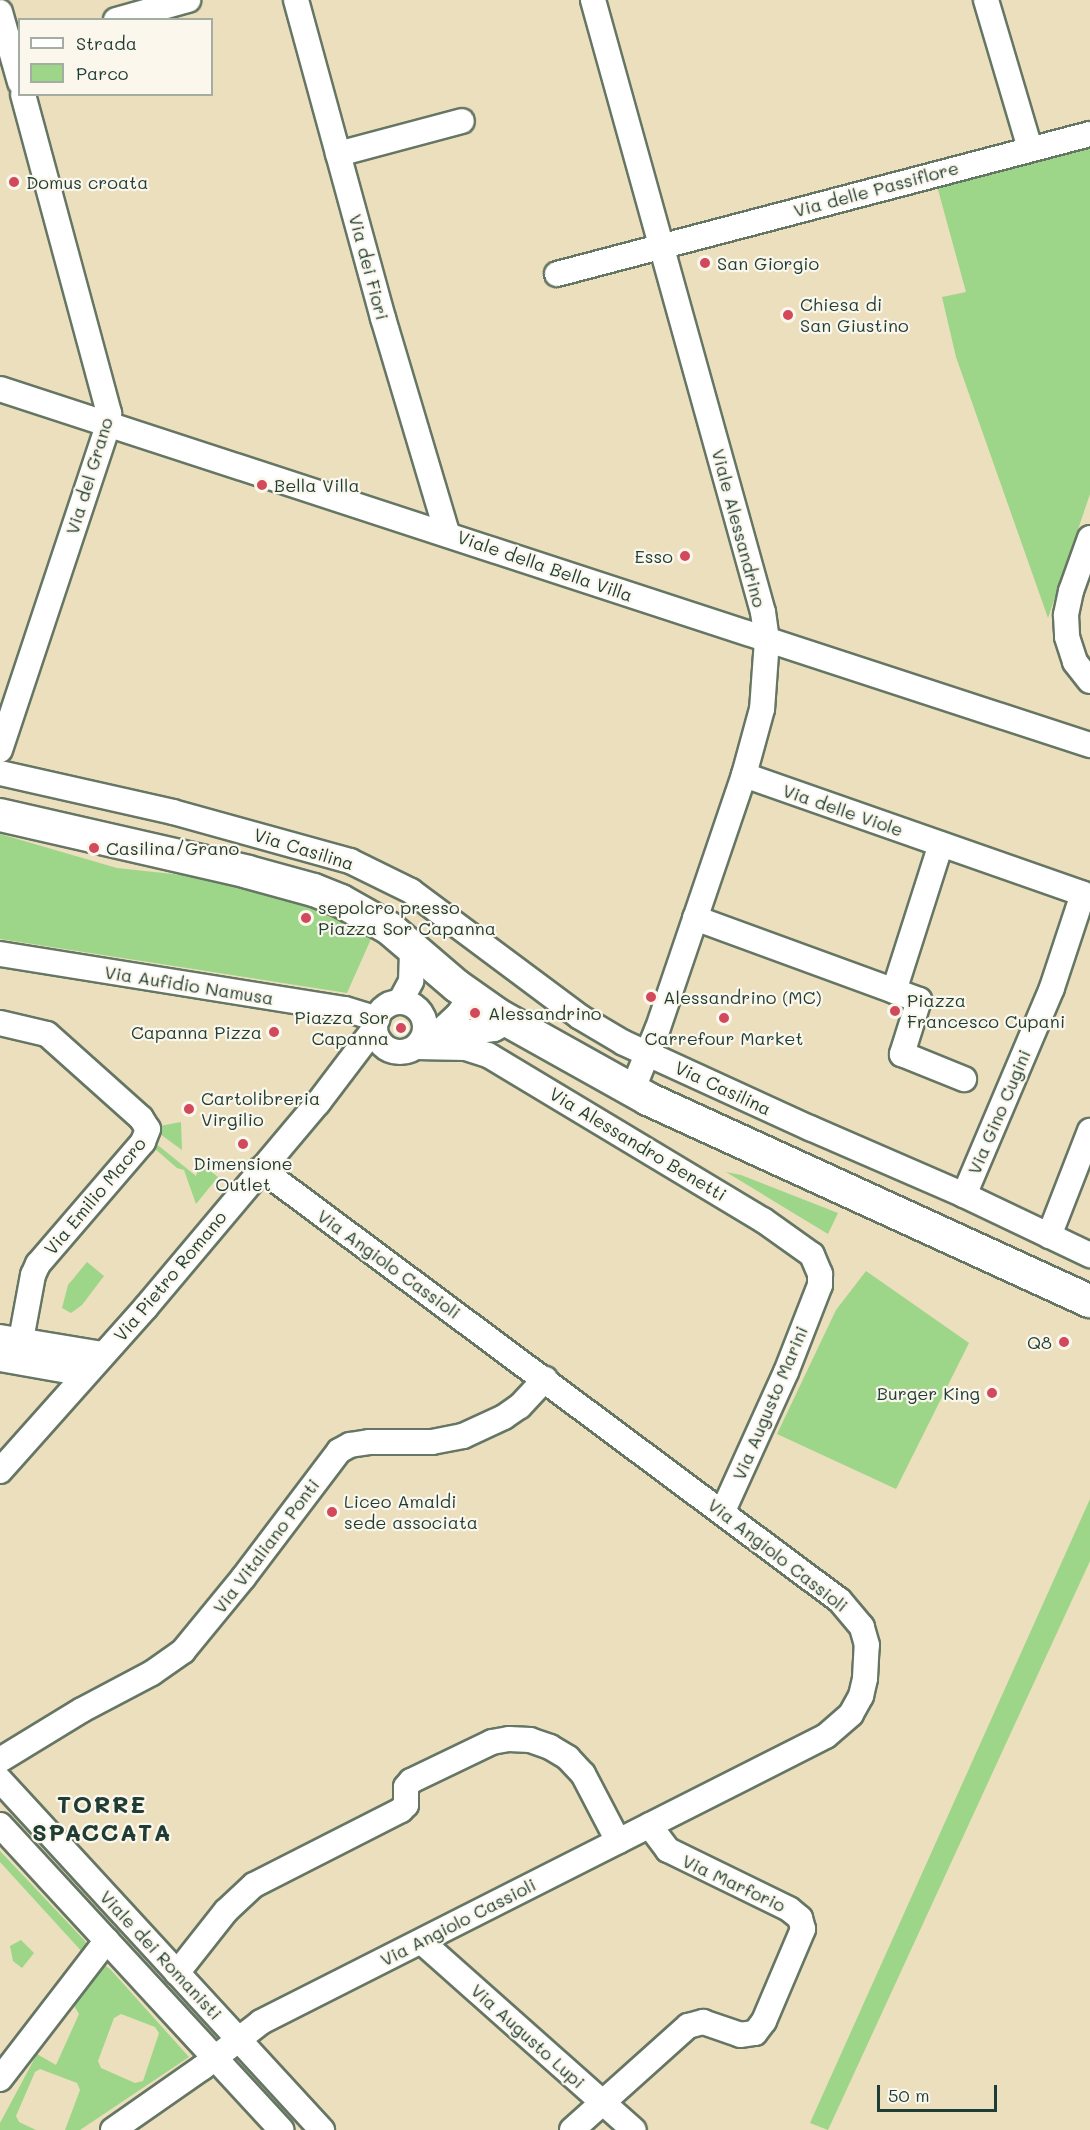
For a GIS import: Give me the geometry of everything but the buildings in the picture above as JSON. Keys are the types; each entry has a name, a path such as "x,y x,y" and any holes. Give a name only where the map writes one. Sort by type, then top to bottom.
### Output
{"main road":[{"name":"Via Casilina","path":"0,815 314,890 369,916 412,947 461,988 508,1021 632,1091 1090,1301"},
{"name":"Via Casilina","path":"508,1021 512,1034 527,1048 649,1123 764,1171 823,1189 863,1197"}],"street":[{"path":"123,18 188,0"},
{"name":"Via dei Fiori","path":"296,0 383,318 447,533"},
{"name":"Viale Alessandrino","path":"593,0 763,612 767,640 762,709 744,775 648,1054 632,1091"},
{"path":"986,0 1029,149"},
{"path":"0,12 15,47 18,68"},
{"name":"Via del Grano","path":"0,750 108,425 109,413 24,96"},
{"path":"338,154 462,121"},
{"name":"Via delle Passiflore","path":"556,274 1090,134"},
{"name":"Viale della Bella Villa","path":"0,389 447,533 1090,745"},
{"path":"1090,538 1071,591 1066,615 1067,637 1075,662 1090,681"},
{"name":"Via Casilina","path":"0,773 173,812 350,861 411,891 580,1017 648,1054 964,1195 1090,1255"},
{"name":"Via delle Viole","path":"744,775 1083,894"},
{"path":"894,991 941,844"},
{"name":"Via Gino Cugini","path":"964,1195 1052,988 1083,894"},
{"path":"696,918 919,1000 902,1054 964,1079"},
{"path":"403,998 412,977 412,947"},
{"name":"Via Aufidio Namusa","path":"0,954 345,1009 376,1024"},
{"path":"424,1042 458,1015 461,988 403,998 386,1007 376,1024 379,1040 388,1049 402,1052 424,1042 494,1029 508,1021"},
{"path":"403,998 422,1015 425,1031 424,1042"},
{"name":"Via Emilio Macro","path":"0,1023 47,1034 141,1118 148,1129 143,1142 38,1264 10,1339"},
{"name":"Via Pietro Romano","path":"0,1471 146,1307 337,1079 376,1024"},
{"name":"Via Alessandro Benetti","path":"424,1042 466,1048 488,1054 763,1220 812,1255 820,1277 816,1293"},
{"name":"Via Pietro Romano","path":"337,1079 388,1049"},
{"path":"1049,1236 1090,1131"},
{"name":"Via Angiolo Cassioli","path":"113,2130 216,2058 261,2022 826,1736 851,1714 863,1687 867,1645 856,1618 839,1600 723,1511 261,1169"},
{"name":"Via Augusto Marini","path":"723,1511 786,1372 816,1293"},
{"path":"10,1339 103,1354"},
{"path":"0,1359 85,1374"},
{"name":"Via Vitaliano Ponti","path":"0,1760 152,1673 183,1651 243,1578 339,1451 369,1442 432,1442 463,1436 504,1417 520,1406 545,1379"},
{"path":"177,1973 226,1911 254,1885 401,1810 406,1804 406,1787 411,1781 492,1742 509,1739 530,1740 568,1758 583,1774 618,1841"},
{"name":"Viale dei Romanisti","path":"0,1780 322,2130"},
{"name":"Via Marforio","path":"572,2130 688,2026 703,2022 740,2036 755,2033 764,2021 803,1929 800,1918 789,1909 668,1850 649,1825"},
{"name":"Viale dei Romanisti","path":"0,1826 281,2130"},
{"path":"0,2079 107,1940"},
{"name":"Via Augusto Lupi","path":"422,1942 634,2130"}],"green space":[{"path":"1090,144 1090,494 1048,618 956,357 942,297 966,292 937,186"},
{"path":"0,834 117,868 219,879 313,903 371,939 347,993 0,939"},
{"path":"181,1122 182,1150 160,1134 160,1126"},
{"path":"154,1142 196,1176 200,1163 218,1177 196,1204 184,1170 177,1168 154,1148"},
{"path":"726,1172 741,1175 838,1213 828,1234"},
{"path":"87,1262 104,1276 82,1305 71,1313 62,1308 68,1285"},
{"path":"866,1271 969,1343 896,1489 777,1434 836,1310"},
{"path":"1090,1499 1090,1561 828,2130 810,2123"},
{"path":"0,1851 85,1941 88,1947 84,1954 0,1862"},
{"path":"21,1940 34,1953 22,1968 13,1961 10,1946"},
{"path":"103,1964 189,2057 80,2130 65,2130 80,2090 77,2083 40,2069 35,2072 16,2116 19,2122 36,2130 0,2130 0,2123 37,2054 56,2065 79,2014 73,2004","holes":["121,2014 155,2027 159,2033 143,2081 135,2083 101,2068 98,2061 114,2018"]}],"place":[{"name":"Domus croata","path":"14,182"},
{"name":"San Giorgio","path":"705,263"},
{"name":"Chiesa di San Giustino","path":"788,315"},
{"name":"Bella Villa","path":"262,485"},
{"name":"Esso","path":"685,556"},
{"name":"Casilina/Grano","path":"94,848"},
{"name":"sepolcro presso Piazza Sor Capanna","path":"306,918"},
{"name":"Alessandrino (MC)","path":"651,997"},
{"name":"Piazza Francesco Cupani","path":"895,1011"},
{"name":"Alessandrino","path":"475,1013"},
{"name":"Carrefour Market","path":"724,1018"},
{"name":"Piazza Sor Capanna","path":"401,1028"},
{"name":"Capanna Pizza","path":"274,1032"},
{"name":"Cartolibreria Virgilio","path":"189,1109"},
{"name":"Dimensione Outlet","path":"243,1144"},
{"name":"Q8","path":"1064,1342"},
{"name":"Burger King","path":"992,1393"},
{"name":"Liceo Amaldi sede associata","path":"332,1512"}],"district":[{"name":"TORRE SPACCATA","path":"102,1818"}]}
